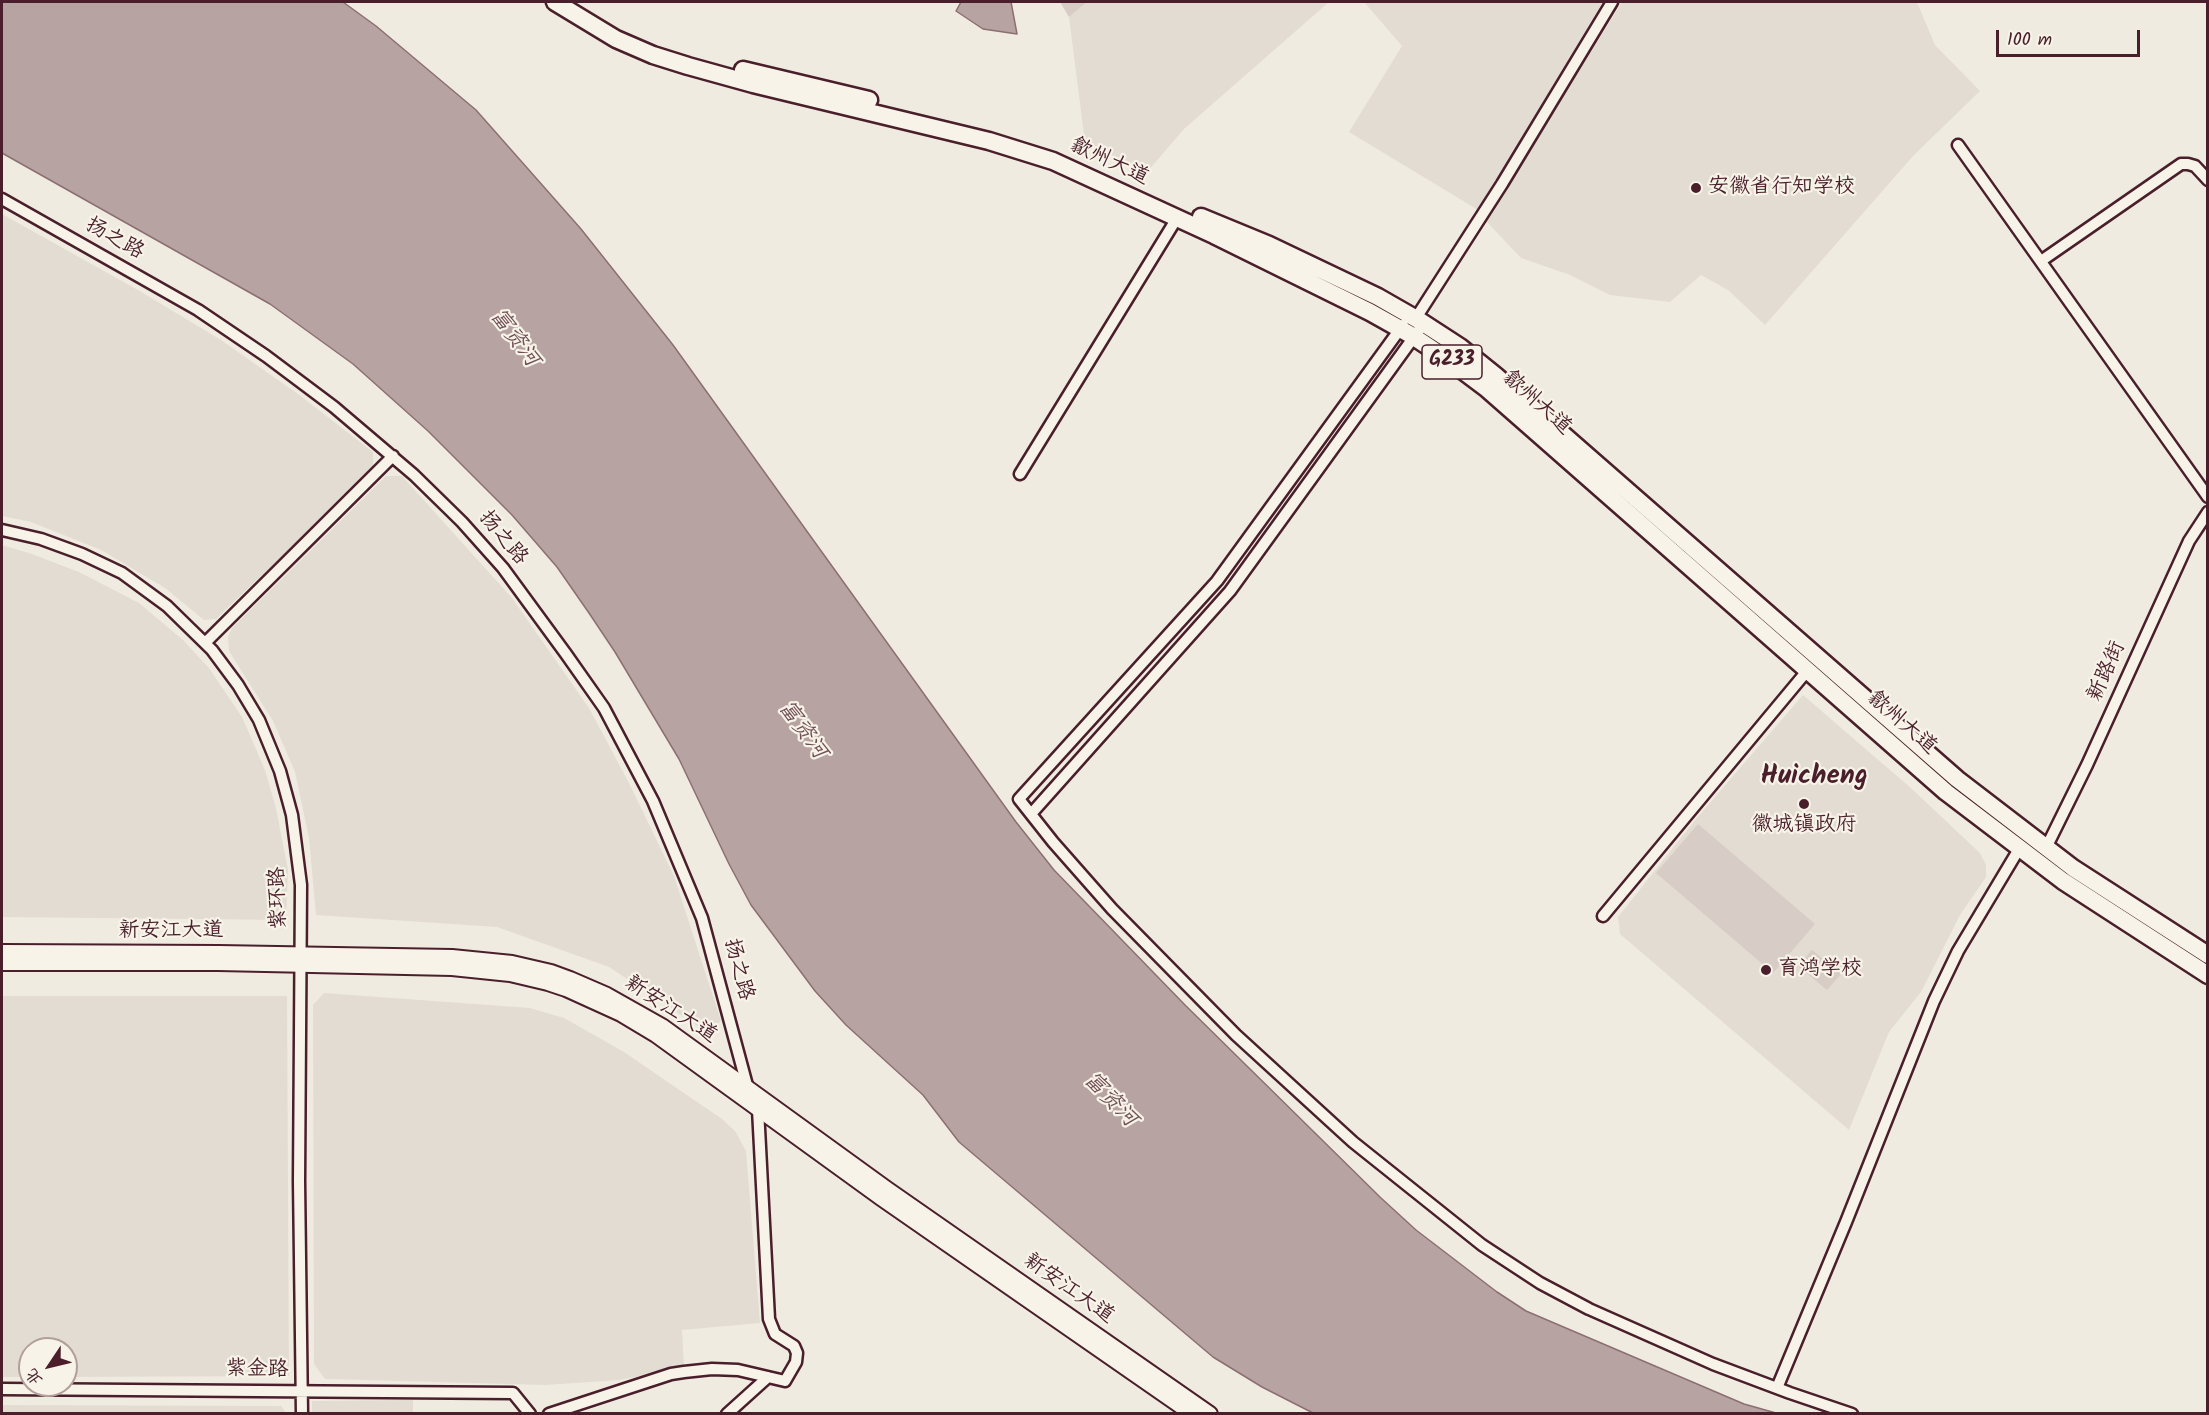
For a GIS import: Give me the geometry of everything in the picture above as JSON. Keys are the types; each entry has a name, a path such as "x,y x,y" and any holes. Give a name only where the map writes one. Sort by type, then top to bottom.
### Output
{"highway":[{"name":"歙州大道","path":"555,2 598,29 652,55 724,77 989,141 1079,172 1460,347 1496,376 1922,750 1992,808 2118,898 2208,955"},
{"name":"歙州大道","path":"575,2 639,37 692,55 755,73 992,130 1057,151 1220,226 1269,245 1413,324 1450,361 1486,388 1937,785 2019,849 2109,912 2208,975"}],"main road":[{"name":"新安江大道","path":"2,952 300,960 471,969 548,982 594,1001 639,1024 890,1204 1192,1413"},
{"name":"新安江大道","path":"2,963 472,958 512,963 551,972 589,987 644,1015 887,1189 1210,1413"}],"street":[{"path":"1031,814 1230,591 1413,324 1503,184 1612,2"},
{"path":"1958,145 2208,497"},
{"path":"2041,261 2181,164 2195,166 2208,180"},
{"name":"扬之路","path":"2,199 207,315 300,380 393,456 448,507 503,568 586,681 620,737 653,801 702,918 748,1089"},
{"path":"1020,474 1177,218"},
{"path":"1413,324 1217,581 1019,799 1067,859 1128,926 1236,1035 1353,1142 1482,1245 1540,1283 1581,1305 1680,1350 1777,1388 1852,1413"},
{"path":"205,643 393,456"},
{"name":"新路街","path":"2046,848 2088,765 2189,541 2208,512"},
{"name":"紫环路","path":"2,530 62,545 122,573 167,606 205,643 232,676 255,712 274,754 287,793 299,861 301,897 298,1181 302,1413"},
{"path":"1603,916 1807,671"},
{"path":"1777,1388 1934,1001 1968,934 2019,849"},
{"path":"549,1413 671,1374 684,1372 725,1369 785,1381 798,1356 794,1346 775,1334 769,1319 758,1109"},
{"path":"727,1413 768,1377"},
{"name":"紫金路","path":"2,1389 513,1393 530,1413"}],"shaded area":[{"path":"1060,2 1087,2 1069,17"},
{"path":"1087,2 1329,2 1184,129 1147,172 1085,143 1069,17"},
{"path":"1364,2 1603,2 1478,210 1349,132 1402,46"},
{"name":"安徽省行知学校","path":"1622,2 1917,2 1935,45 1980,91 1914,155 1765,325 1728,290 1701,275 1670,302 1610,295 1570,275 1521,258 1486,221"},
{"path":"2,214 138,290 221,340 298,394 373,452 373,469 216,619 204,620 165,588 101,550 31,522 2,516"},
{"path":"386,476 402,476 512,598 589,708 629,783 674,876 721,1021 708,1033 609,967 497,927 316,915 309,838 295,772 273,721 229,651 228,637 232,628"},
{"path":"2,545 79,572 139,603 183,640 209,668 242,717 265,770 276,808 288,870 286,920 2,917"},
{"path":"1803,695 1912,789 1980,853 1986,865 1986,877 1960,915 1921,992 1889,1032 1849,1130 1620,934 1618,917 1696,819"},
{"path":"1698,824 1815,924 1773,973 1656,873"},
{"path":"1812,950 1841,974 1827,990 1798,966"},
{"path":"324,993 530,1008 564,1018 624,1052 722,1119 735,1131 746,1151 760,1323 682,1330 684,1367 620,1380 545,1385 325,1379 314,1364 313,1005"},
{"path":"2,996 287,996 289,1376 78,1377 78,1337 18,1337 18,1377 2,1377"},
{"path":"413,1400 413,1413 312,1413 312,1401"},
{"path":"2,1405 281,1406 286,1413 2,1414"}],"water":[{"name":"富资河","path":"2,2 343,2 376,26 476,110 581,229 673,345 1016,822 1054,870 1185,1005 1381,1198 1416,1230 1497,1292 1526,1311 1744,1404 1776,1413 1313,1413 1262,1387 1213,1357 959,1142 923,1095 846,1025 815,991 751,905 679,759 589,613 557,567 512,515 428,431 353,364 270,304 2,153"},
{"path":"961,2 1011,2 1017,34 983,29 956,11"}],"place":[{"name":"安徽省行知学校","path":"1696,188"},
{"name":"徽城镇政府","path":"1804,804"},
{"name":"育鸿学校","path":"1766,970"}],"district":[{"name":"Huicheng","path":"1814,778"}]}
